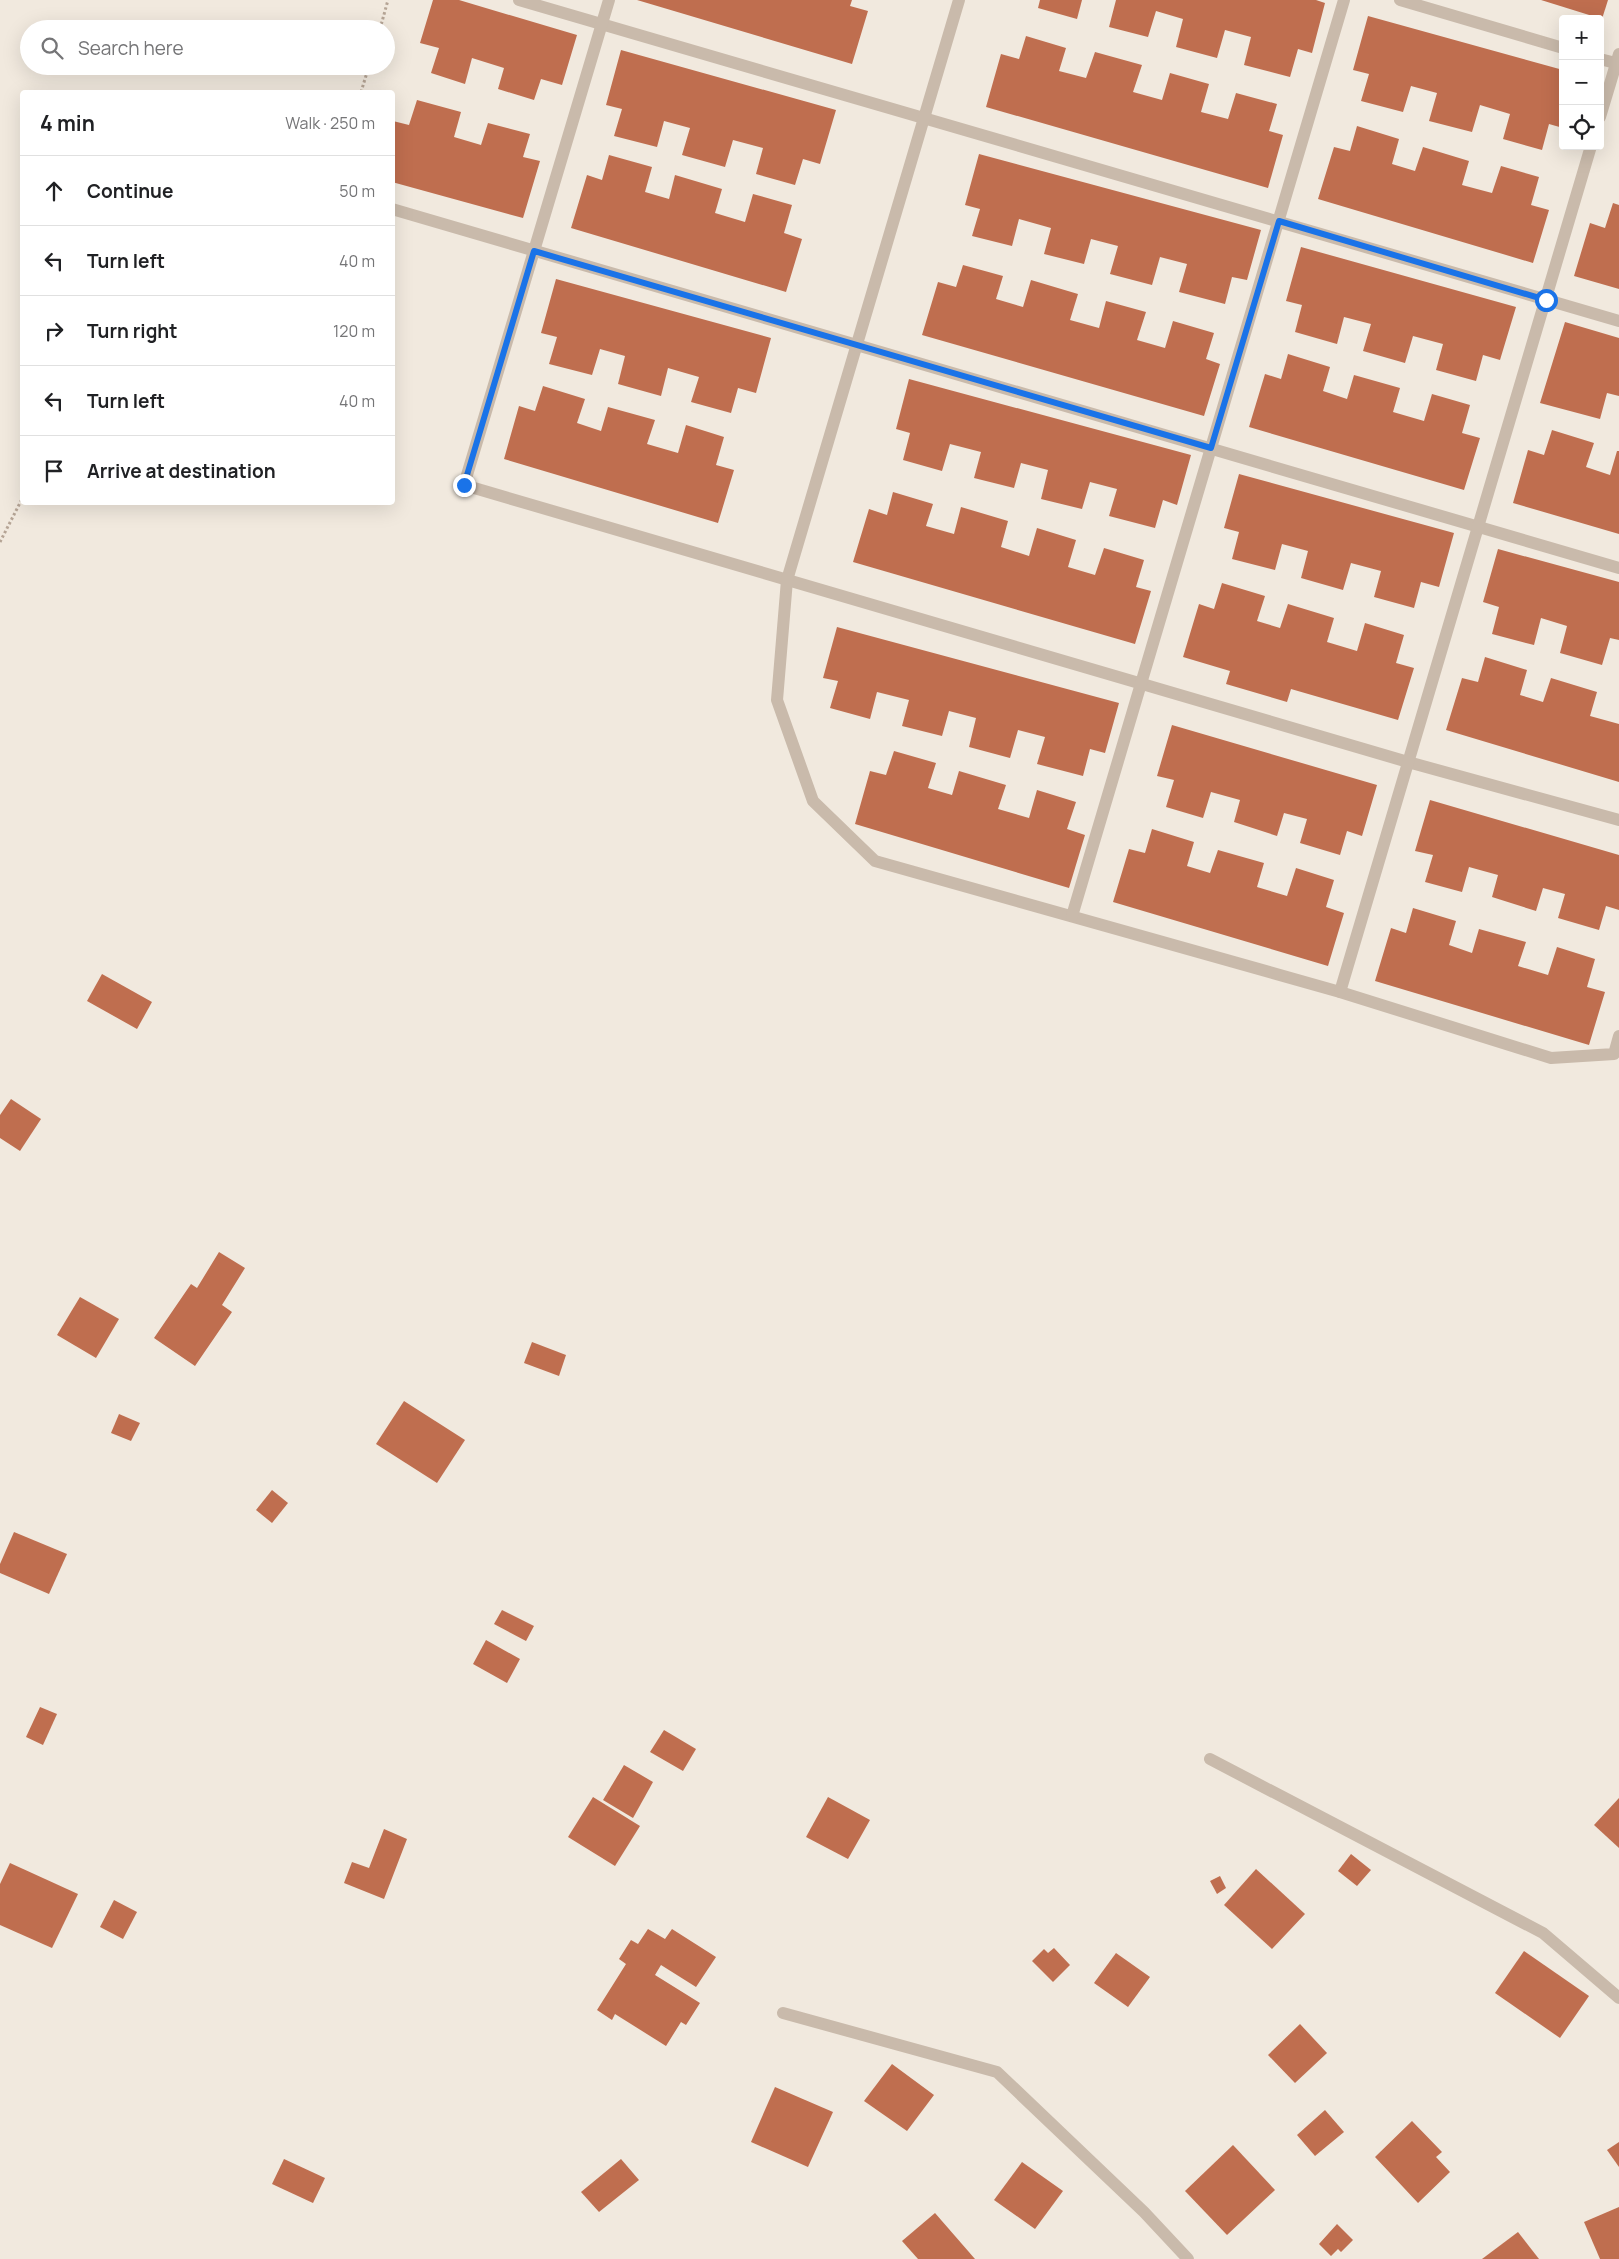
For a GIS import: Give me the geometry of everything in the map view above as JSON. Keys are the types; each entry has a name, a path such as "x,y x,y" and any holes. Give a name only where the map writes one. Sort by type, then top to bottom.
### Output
{"street":[{"path":"519,0 1619,321"},
{"path":"609,0 464,485 1408,762 1619,820"},
{"path":"959,0 786,580 777,700 813,801 875,861 1340,992 1551,1058 1614,1054 1619,1036"},
{"path":"1072,916 1344,0"},
{"path":"1400,0 1559,47"},
{"path":"1604,59 1618,61 1604,105"},
{"path":"1340,992 1591,150"},
{"path":"395,210 1619,568"},
{"path":"1210,1759 1543,1932 1619,1998"},
{"path":"783,2013 997,2072 1144,2212 1188,2259"}],"path":[{"path":"382,20 388,0"},
{"path":"362,90 366,75"},
{"path":"0,542 20,503"}],"building":[{"path":"433,0 459,0 577,35 562,85 541,79 534,100 498,89 504,68 472,58 465,84 431,73 439,48 420,43"},
{"path":"637,0 852,0 850,6 868,11 852,64"},
{"path":"1040,0 1082,0 1077,19 1038,8"},
{"path":"1116,0 1316,0 1325,3 1312,53 1298,49 1290,77 1244,65 1251,37 1225,30 1217,58 1176,47 1183,19 1156,11 1148,37 1109,27"},
{"path":"1541,0 1608,0 1603,15 1589,15"},
{"path":"1368,16 1559,69 1559,127 1549,124 1542,150 1503,139 1510,114 1480,105 1472,132 1429,121 1437,93 1411,86 1403,112 1361,101 1369,74 1353,70"},
{"path":"1026,36 1066,48 1059,71 1086,78 1095,52 1142,65 1133,92 1162,100 1170,73 1209,84 1201,112 1228,119 1236,93 1277,104 1269,131 1283,135 1268,188 986,107 1001,54 1019,59"},
{"path":"621,50 836,110 820,164 803,159 795,185 756,174 763,148 733,140 725,167 682,155 690,128 664,121 657,147 614,136 622,109 606,105"},
{"path":"417,100 461,112 454,137 481,145 488,123 530,134 523,157 540,161 523,218 395,183 395,122 409,125"},
{"path":"1357,126 1399,139 1392,164 1415,171 1423,147 1469,161 1462,185 1492,193 1501,166 1539,177 1531,205 1549,210 1533,263 1318,199 1334,147 1350,151"},
{"path":"979,154 1261,230 1247,280 1232,277 1225,304 1179,292 1187,264 1160,257 1152,285 1110,274 1118,246 1091,239 1084,264 1044,254 1051,228 1019,219 1012,246 972,236 980,209 965,205"},
{"path":"609,155 652,167 645,192 669,199 675,175 722,189 715,213 745,222 753,194 792,205 784,233 802,239 786,292 571,228 587,175 602,180"},
{"path":"1613,203 1619,205 1619,289 1574,276 1590,223 1605,228"},
{"path":"1301,247 1516,307 1500,360 1483,355 1476,381 1436,370 1443,344 1413,336 1405,363 1363,351 1371,324 1344,317 1337,344 1295,332 1302,305 1286,301"},
{"path":"963,265 1003,276 996,299 1023,307 1031,280 1078,294 1070,320 1099,328 1106,301 1146,312 1137,340 1165,348 1173,321 1214,333 1206,359 1220,364 1204,416 922,335 938,282 956,287"},
{"path":"556,279 771,338 756,393 738,388 731,413 691,402 699,377 668,368 661,396 618,384 625,356 600,349 592,375 549,364 557,337 541,333"},
{"path":"1565,322 1619,338 1619,396 1607,393 1600,419 1540,403"},
{"path":"1288,354 1330,367 1323,391 1347,399 1354,375 1400,388 1393,412 1424,421 1432,394 1470,405 1462,433 1480,438 1464,490 1249,427 1265,374 1281,379"},
{"path":"909,379 1191,455 1177,505 1163,500 1155,528 1109,516 1117,489 1090,482 1082,509 1041,499 1048,470 1021,463 1014,488 974,478 981,452 950,444 942,471 903,460 910,433 896,429"},
{"path":"543,386 585,399 577,423 601,431 608,407 655,420 647,444 678,453 686,425 724,437 716,465 734,470 718,523 504,459 519,406 535,411"},
{"path":"1552,430 1594,443 1586,467 1610,475 1617,451 1619,451 1619,534 1513,503 1528,450 1544,455"},
{"path":"1239,474 1454,533 1439,587 1421,582 1414,608 1374,597 1381,571 1351,563 1343,590 1301,578 1308,551 1282,544 1275,570 1232,559 1239,532 1224,528"},
{"path":"893,492 933,504 926,526 954,534 961,507 1008,521 1001,547 1029,556 1037,528 1076,540 1068,567 1095,575 1104,548 1144,560 1136,587 1151,591 1135,644 853,562 869,509 887,515"},
{"path":"1498,549 1619,582 1619,640 1610,638 1602,665 1560,653 1567,626 1541,618 1534,645 1492,634 1499,607 1483,602"},
{"path":"1222,583 1265,596 1257,621 1280,628 1288,604 1334,618 1327,642 1357,651 1365,623 1404,635 1396,663 1414,668 1398,720 1291,689 1287,702 1226,684 1230,671 1183,657 1199,604 1214,609"},
{"path":"837,627 1119,703 1105,753 1090,749 1083,776 1037,764 1045,737 1018,730 1010,758 969,747 976,718 949,711 942,736 902,726 909,700 877,692 870,719 830,708 838,681 823,678"},
{"path":"1485,657 1527,670 1520,695 1543,702 1551,678 1597,692 1590,716 1619,724 1619,782 1446,730 1462,678 1478,682"},
{"path":"1172,725 1377,785 1362,836 1347,831 1340,855 1300,843 1307,819 1284,813 1277,836 1234,822 1240,800 1211,792 1203,818 1166,807 1174,780 1157,776"},
{"path":"894,751 936,763 928,788 952,795 959,771 1006,785 998,809 1029,818 1037,790 1076,802 1067,829 1085,835 1069,888 855,824 870,771 886,775"},
{"path":"1430,800 1619,855 1619,910 1606,906 1599,930 1558,918 1565,894 1543,888 1536,911 1492,897 1498,875 1469,867 1462,892 1425,882 1433,855 1415,851"},
{"path":"1152,829 1194,842 1187,866 1210,873 1218,850 1264,863 1257,887 1287,896 1296,868 1334,880 1326,907 1344,913 1328,966 1113,902 1129,849 1145,853"},
{"path":"1413,908 1456,921 1449,945 1472,953 1479,929 1526,942 1518,966 1548,975 1557,947 1595,959 1587,987 1605,992 1589,1045 1375,981 1391,928 1406,933"},
{"path":"102,974 152,1002 137,1029 87,1001"},
{"path":"11,1099 41,1119 20,1151 0,1138 0,1115"},
{"path":"219,1252 245,1268 222,1305 232,1312 195,1366 154,1338 191,1284 197,1288"},
{"path":"80,1297 119,1319 96,1358 57,1335"},
{"path":"532,1342 566,1355 559,1376 524,1363"},
{"path":"404,1401 465,1440 437,1483 376,1444"},
{"path":"119,1414 140,1423 131,1441 111,1433"},
{"path":"272,1490 288,1503 272,1523 256,1510"},
{"path":"14,1532 67,1554 49,1594 0,1573 0,1564"},
{"path":"502,1610 534,1626 526,1641 494,1624"},
{"path":"486,1640 520,1659 507,1683 473,1664"},
{"path":"40,1707 57,1714 43,1745 26,1737"},
{"path":"664,1730 696,1749 683,1771 650,1752"},
{"path":"624,1765 653,1782 633,1818 603,1800"},
{"path":"593,1797 640,1826 615,1866 568,1837"},
{"path":"828,1797 870,1820 848,1859 806,1837"},
{"path":"1619,1798 1619,1848 1594,1825"},
{"path":"384,1829 407,1839 384,1899 344,1883 352,1862 369,1868"},
{"path":"1351,1854 1371,1870 1357,1886 1338,1871"},
{"path":"10,1863 78,1894 52,1948 0,1925 0,1884"},
{"path":"1256,1869 1305,1914 1272,1949 1224,1905"},
{"path":"1220,1876 1226,1888 1217,1894 1210,1881"},
{"path":"114,1900 137,1912 123,1939 100,1927"},
{"path":"648,1929 665,1939 672,1929 716,1957 696,1987 661,1965 655,1975 700,2003 686,2025 681,2022 666,2046 615,2014 612,2020 597,2010 626,1964 619,1959 631,1940 638,1944"},
{"path":"1054,1948 1070,1965 1053,1982 1032,1961 1044,1949 1048,1953"},
{"path":"1524,1951 1589,1996 1560,2038 1495,1993"},
{"path":"1116,1953 1150,1977 1128,2007 1094,1983"},
{"path":"1300,2024 1327,2053 1295,2083 1268,2055"},
{"path":"892,2064 934,2095 907,2131 864,2101"},
{"path":"775,2087 833,2112 808,2167 751,2142"},
{"path":"1325,2110 1344,2132 1315,2156 1297,2135"},
{"path":"1412,2121 1442,2152 1436,2157 1450,2172 1418,2203 1375,2157"},
{"path":"1619,2142 1619,2167 1607,2150"},
{"path":"1233,2145 1275,2190 1227,2235 1185,2191"},
{"path":"284,2159 325,2178 313,2203 272,2184"},
{"path":"621,2159 639,2180 599,2212 581,2192"},
{"path":"1022,2162 1063,2191 1035,2229 994,2200"},
{"path":"1619,2207 1619,2259 1600,2259 1584,2222"},
{"path":"935,2213 975,2259 918,2259 902,2241"},
{"path":"1337,2224 1353,2240 1341,2252 1338,2249 1331,2256 1319,2244"},
{"path":"1518,2232 1539,2259 1482,2259"}],"route":[{"path":"464,485 534,251 1211,448 1279,221 1546,300"}]}
